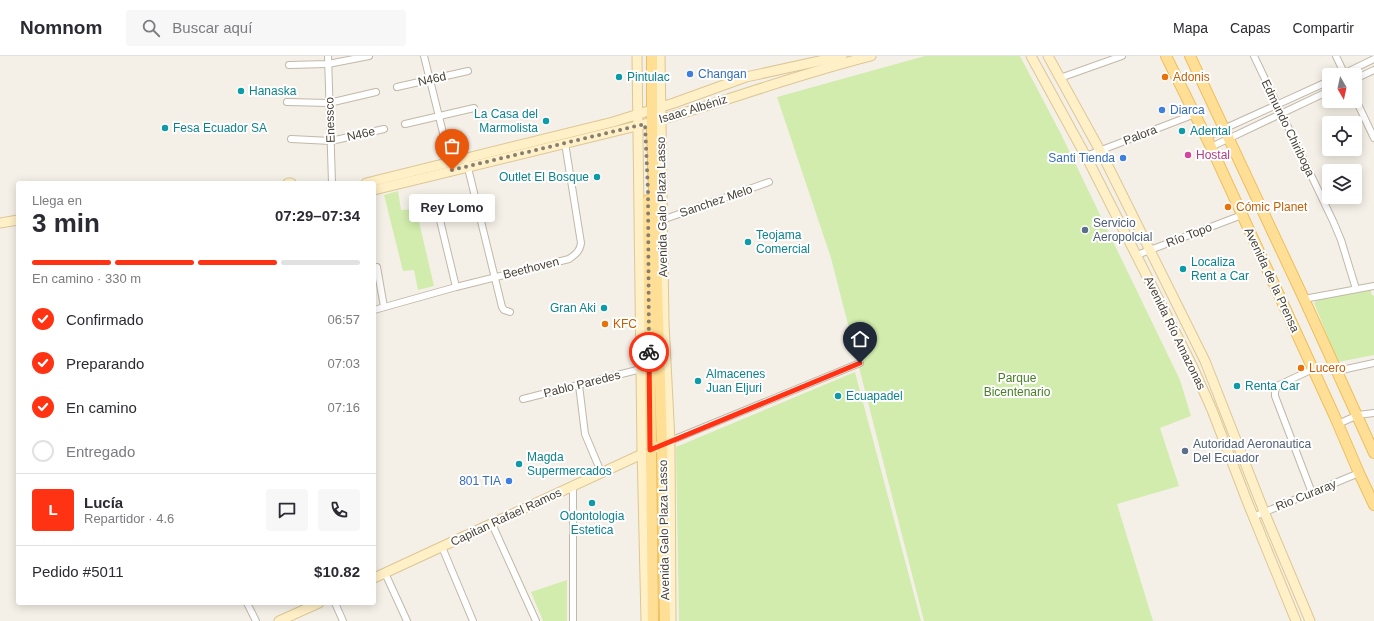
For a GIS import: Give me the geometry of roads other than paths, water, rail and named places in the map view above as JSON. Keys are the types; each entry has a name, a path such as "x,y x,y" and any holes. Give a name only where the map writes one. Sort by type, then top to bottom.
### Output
{"main road":[{"name":"Avenida Galo Plaza Lasso","path":"637,56 649,111"},
{"name":"Avenida Galo Plaza Lasso","path":"645,56 649,122 641,369 653,621"},
{"name":"Avenida Galo Plaza Lasso","path":"646,621 648,191 649,111 652,56"},
{"name":"Avenida Galo Plaza Lasso","path":"649,111 660,56"},
{"name":"Isaac Albéniz","path":"467,162 565,143 649,122 833,62 842,56"},
{"name":"Isaac Albéniz","path":"376,181 451,166 613,122 746,77 871,56"},
{"name":"Avenida Río Amazonas","path":"1031,56 1086,156 1192,365 1212,410 1296,621"},
{"name":"Avenida Río Amazonas","path":"1048,56 1100,151 1205,361 1264,512 1310,621"},
{"name":"Avenida de la Prensa","path":"1166,56 1211,147 1374,506"},
{"name":"Avenida de la Prensa","path":"1190,56 1358,415 1374,453"},
{"name":"Avenida Galo Plaza Lasso","path":"649,122 662,220 671,621"},
{"name":"Avenida Galo Plaza Lasso","path":"649,122 666,443 665,621"},
{"name":"Isaac Albéniz","path":"376,189 451,166"},
{"path":"0,223 16,220"},
{"path":"1212,410 1222,405"},
{"name":"Capitan Rafael Ramos","path":"376,576 442,547 666,443"},
{"path":"279,621 315,605"}],"street":[{"name":"Enessco","path":"328,56 332,181"},
{"path":"289,65 328,64 369,56"},
{"path":"424,56 451,166"},
{"path":"1060,78 1122,56"},
{"name":"Edmundo Chiriboga","path":"1254,56 1342,240 1356,289"},
{"path":"1336,56 1340,68"},
{"path":"1357,68 1374,59"},
{"path":"1362,76 1374,70"},
{"name":"N46d","path":"397,87 468,71"},
{"path":"1206,137 1322,84"},
{"path":"287,102 330,103 376,92"},
{"path":"1211,147 1322,94"},
{"path":"405,124 474,108"},
{"path":"1360,108 1374,138"},
{"name":"Palora","path":"1086,156 1195,114"},
{"name":"N46e","path":"291,139 331,141 384,129"},
{"name":"Beethoven","path":"376,309 456,287 569,259 577,253 580,249 581,243 565,143"},
{"path":"467,162 496,277 502,307 504,310 510,312"},
{"name":"Sanchez Melo","path":"662,220 769,182"},
{"name":"Río Topo","path":"1137,255 1242,215"},
{"path":"440,216 456,287"},
{"path":"377,267 384,307"},
{"path":"1304,299 1374,286"},
{"name":"Capitan Rafael Ramos","path":"666,443 860,363"},
{"path":"1337,371 1374,363"},
{"name":"Pablo Paredes","path":"523,399 641,369"},
{"path":"1312,493 1275,396 1275,392 1279,385 1313,369"},
{"path":"579,385 586,441 601,472"},
{"path":"1338,424 1358,415 1374,413"},
{"name":"Rio Curaray","path":"1253,516 1359,473"},
{"path":"573,486 573,621"},
{"path":"492,524 536,621"},
{"path":"442,547 473,621"},
{"path":"385,573 407,621"},
{"path":"248,605 256,621"},
{"path":"336,605 344,621"}],"place":[{"name":"Changan","path":"690,74"},
{"name":"Pintulac","path":"619,77"},
{"name":"Adonis","path":"1165,77"},
{"name":"Hanaska","path":"241,91"},
{"name":"Diarca","path":"1162,110"},
{"name":"La Casa del Marmolista","path":"546,121"},
{"name":"Fesa Ecuador SA","path":"165,128"},
{"name":"Adental","path":"1182,131"},
{"name":"Hostal","path":"1188,155"},
{"name":"Santi Tienda","path":"1123,158"},
{"name":"Rey Lomo","path":"452,170"},
{"name":"Outlet El Bosque","path":"597,177"},
{"name":"Cómic Planet","path":"1228,207"},
{"name":"Servicio Aeropolcial","path":"1085,230"},
{"name":"Teojama Comercial","path":"748,242"},
{"name":"Localiza Rent a Car","path":"1183,269"},
{"name":"Gran Aki","path":"604,308"},
{"name":"KFC","path":"605,324"},
{"name":"Lucero","path":"1301,368"},
{"name":"Almacenes Juan Eljuri","path":"698,381"},
{"name":"Renta Car","path":"1237,386"},
{"name":"Ecuapadel","path":"838,396"},
{"name":"Autoridad Aeronautica Del Ecuador","path":"1185,451"},
{"name":"Magda Supermercados","path":"519,464"},
{"name":"801 TIA","path":"509,481"},
{"name":"Odontologia Estetica","path":"592,503"}],"park label":[{"name":"Parque Bicentenario","path":"1017,385"}]}
